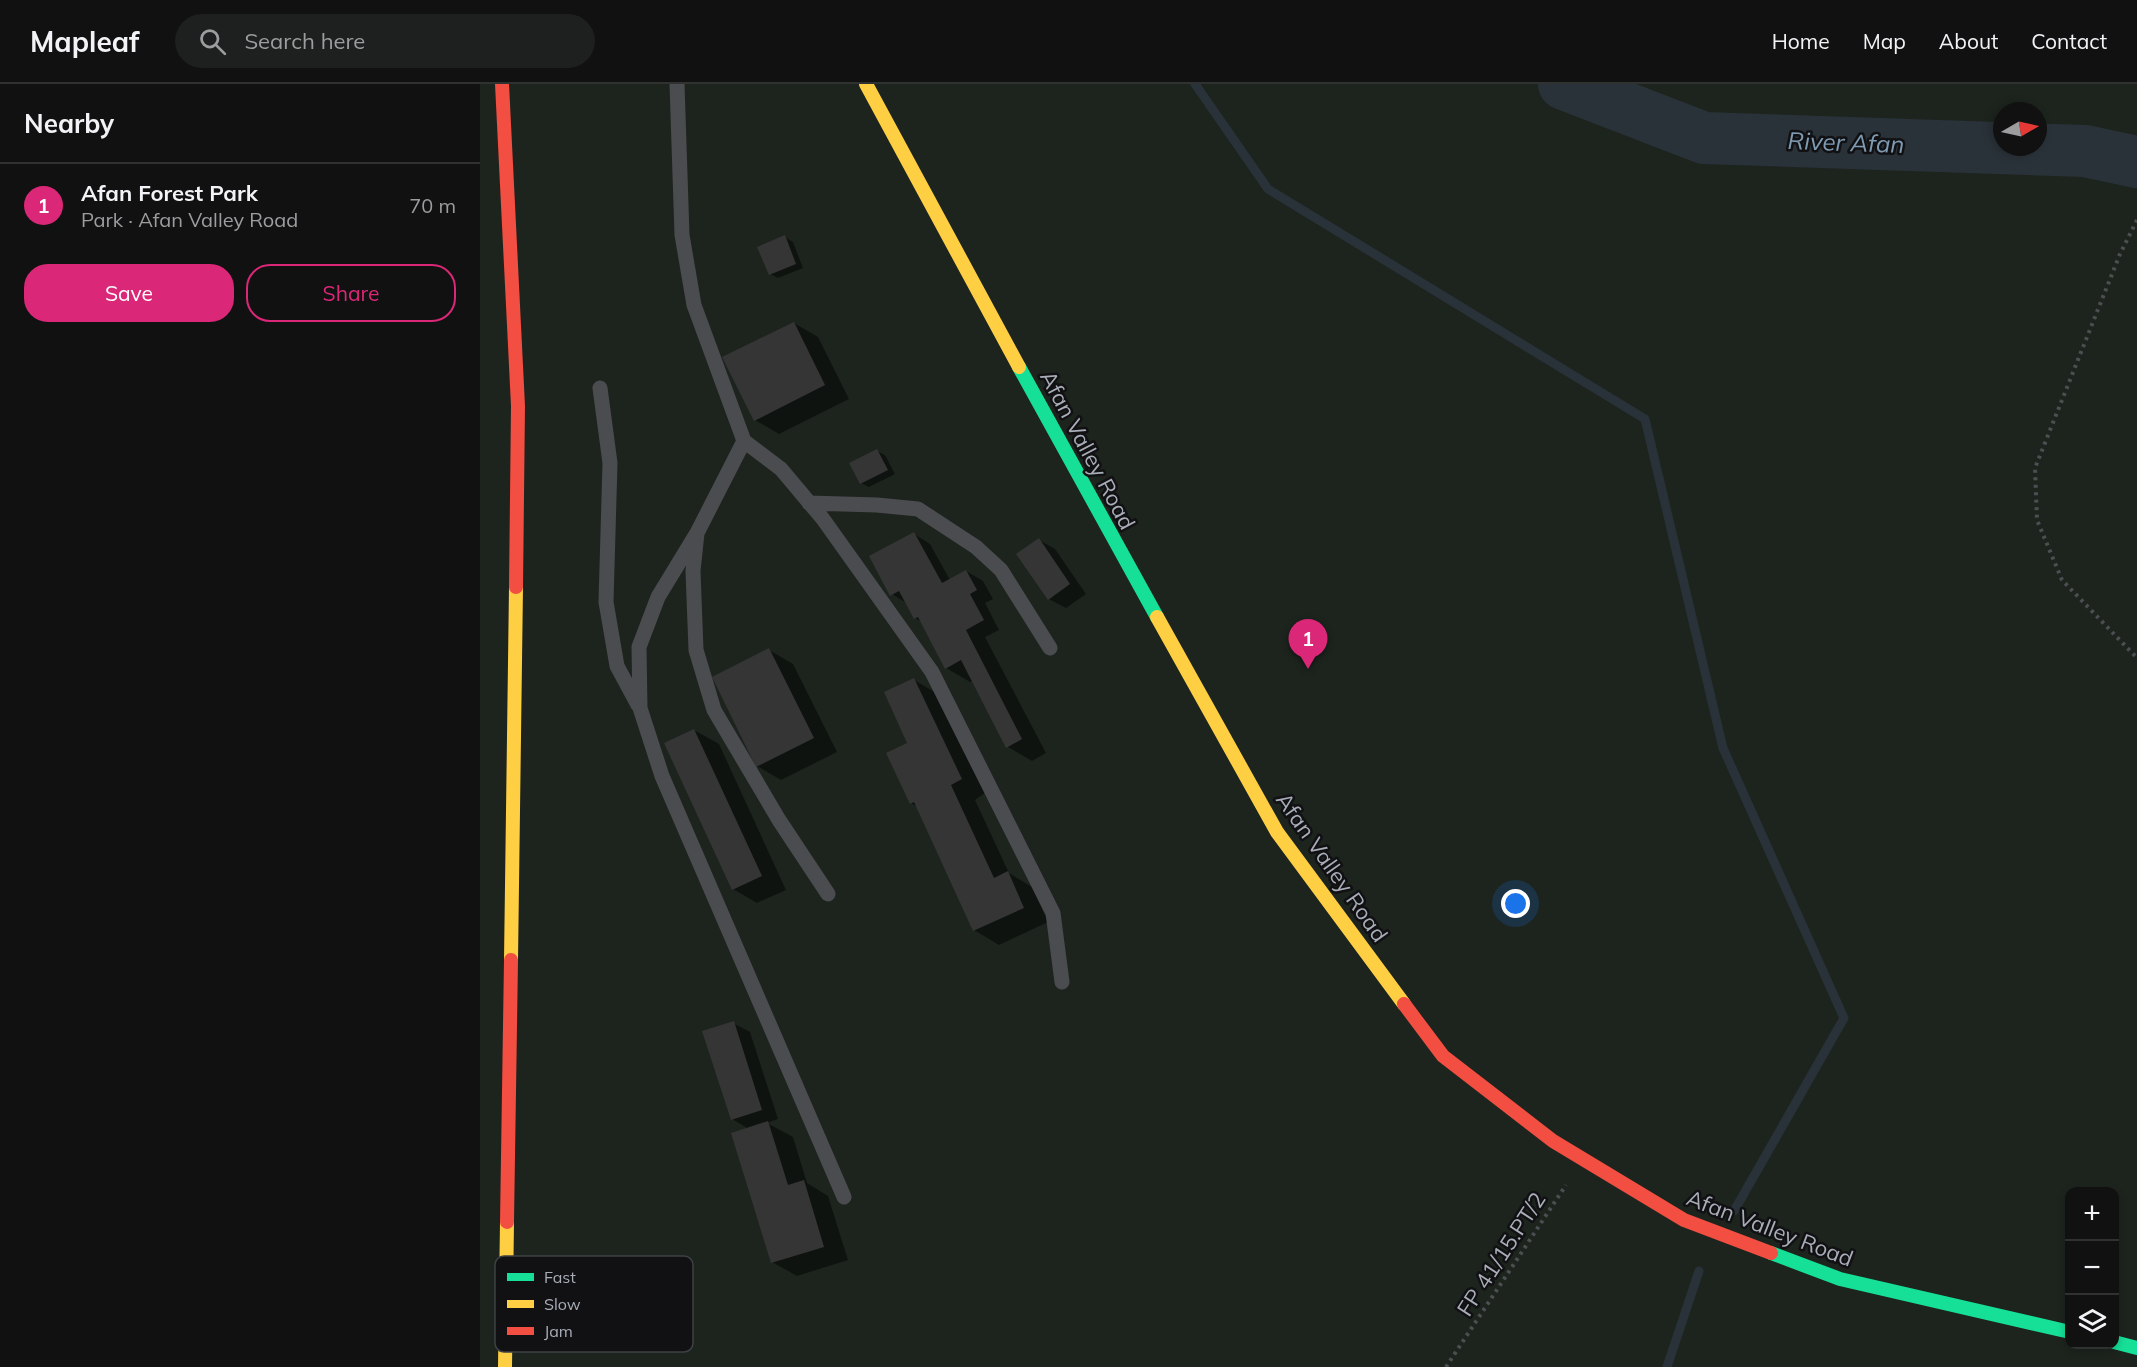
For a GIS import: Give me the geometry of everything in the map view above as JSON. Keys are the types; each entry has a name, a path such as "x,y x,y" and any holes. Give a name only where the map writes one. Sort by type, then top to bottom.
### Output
{"main road":[{"path":"502,84 518,406 507,1256"},
{"name":"Afan Valley Road","path":"866,84 1110,535 1277,832 1443,1056 1553,1141 1684,1220 1840,1279 2065,1331"},
{"path":"2119,1343 2137,1348"},
{"path":"505,1352 505,1367"}],"lane":[{"path":"677,84 682,235 694,305 744,441 781,469 809,503 932,672 1053,913 1062,982"},
{"path":"600,388 610,463 606,602 617,666 640,708 662,776 844,1197"},
{"path":"640,708 639,647 658,597 697,532 744,441"},
{"path":"809,503 918,509 976,547 1001,570 1050,648"},
{"path":"697,532 693,571 696,650 714,710 779,820 828,894"}],"path":[{"path":"2137,220 2035,468 2037,520 2062,580 2137,658"},
{"name":"FP 41/15.PT/2","path":"1446,1367 1583,1159"}],"shaded area":[{"path":"480,84 2137,84 2137,1367 480,1367"}],"building":[{"path":"785,235 796,264 769,275 757,247"},
{"path":"794,322 825,385 754,421 722,357"},
{"path":"877,449 888,470 860,484 849,463"},
{"path":"914,532 942,583 966,570 977,590 970,594 984,620 966,630 1022,739 1006,748 961,660 945,669 918,617 914,619 899,591 890,596 869,556"},
{"path":"1039,538 1070,584 1048,600 1016,554"},
{"path":"769,648 814,738 756,767 712,677"},
{"path":"914,678 962,779 951,785 994,878 1008,871 1024,908 973,931 914,802 910,804 886,753 907,743 884,692"},
{"path":"694,729 762,876 732,890 664,743"},
{"path":"734,1021 762,1110 731,1120 702,1031"},
{"path":"768,1121 788,1185 804,1180 824,1247 771,1263 731,1133"}],"waterway":[{"path":"1195,84 1268,189 1645,419 1723,748 1844,1018 1734,1211"},
{"name":"River Afan","path":"1564,84 1704,138 2085,151 2137,162"},
{"path":"1667,1367 1699,1271"}],"traffic: fast":[{"path":"1019,367 1157,617"},
{"path":"1771,1253 1840,1279 2065,1331"},
{"path":"2119,1343 2137,1348"}],"traffic: slow":[{"path":"866,84 1019,367"},
{"path":"511,960 516,587"},
{"path":"1157,617 1277,832 1404,1004"},
{"path":"507,1222 507,1256"},
{"path":"505,1352 505,1367"}],"traffic: jam":[{"path":"502,84 518,406 516,587"},
{"path":"507,1222 511,960"},
{"path":"1404,1004 1443,1056 1553,1141 1684,1220 1771,1253"}],"place":[{"name":"Afan Forest Park","path":"1308,669"}]}
